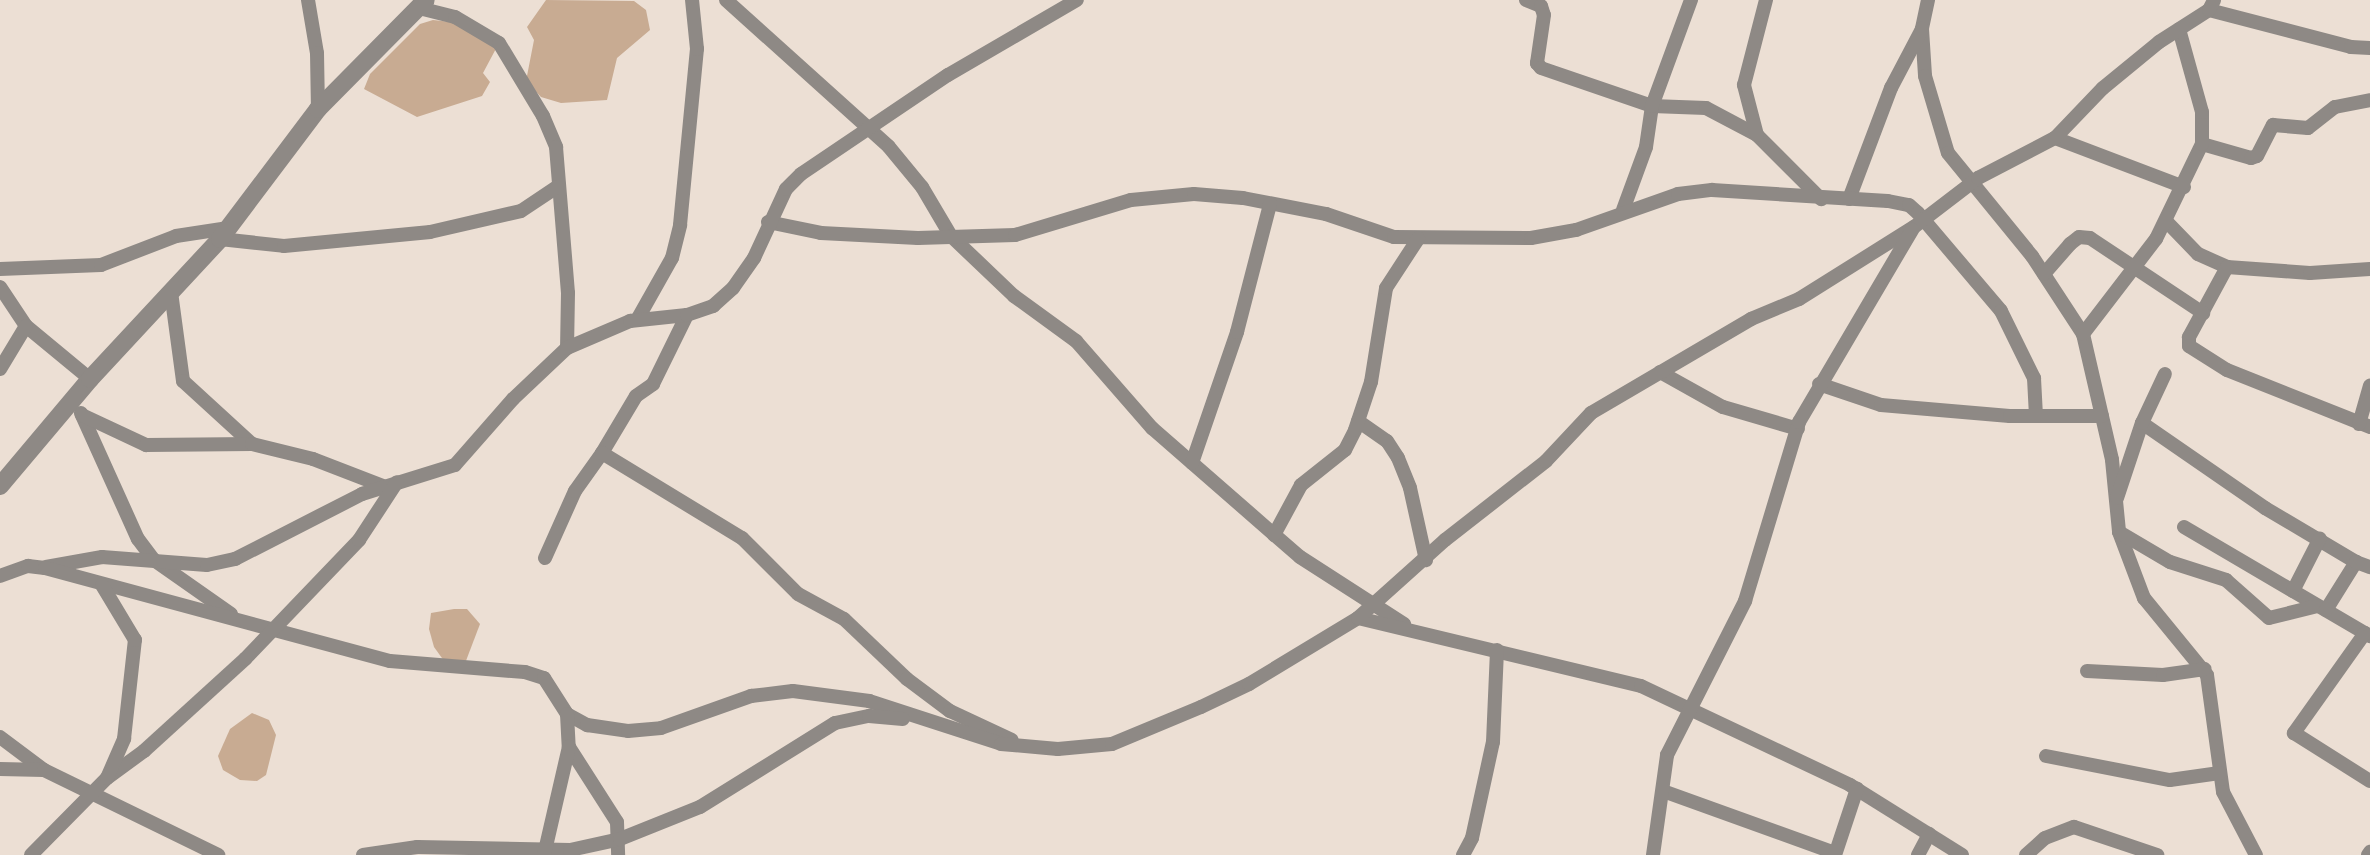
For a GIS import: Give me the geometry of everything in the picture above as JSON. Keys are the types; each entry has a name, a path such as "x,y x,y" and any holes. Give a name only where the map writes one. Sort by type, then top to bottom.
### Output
{"street":[{"path":"308,0 317,53 318,109"},
{"path":"637,320 672,258 680,225 697,49 692,0"},
{"path":"726,0 866,127 922,187 951,236 1014,296 1076,341 1152,428 1274,536 1411,628"},
{"path":"45,568 53,563 102,558 207,565 235,559 390,484 455,464 513,399 567,348 604,329 637,320 687,315 713,306 733,288 754,258 768,222 786,189 801,174 866,127 1077,0"},
{"path":"1526,0 1541,6 1544,15 1537,62 1541,68 1652,106 1706,108 1757,135 1821,198"},
{"path":"1623,210 1646,147 1652,106 1691,0"},
{"path":"1757,135 1744,85 1766,0"},
{"path":"1928,0 1922,29 1925,76 1948,153 1974,181 1986,203 2044,274 2083,334 2102,416 2119,532 2144,598 2205,669 2220,774 2236,824 2256,855"},
{"path":"0,485 77,407 90,379 224,234 318,109 423,4 455,17 499,43 542,116 556,148 557,187 568,293 567,348"},
{"path":"566,714 587,725 628,731 661,728 751,696 793,691 869,701 924,722 1001,744 1112,744 1249,684 1358,618 1546,461 1591,413 1751,319 1799,299 1918,224 1974,181 2055,138 2103,88 2212,5 2351,47 2370,48"},
{"path":"1849,199 1891,88 1922,29"},
{"path":"2083,334 2137,269 2184,187 2202,144 2202,112 2179,29"},
{"path":"2202,144 2251,158 2257,156 2273,125 2308,128 2335,107 2370,100"},
{"path":"2055,138 2184,187"},
{"path":"0,269 101,265 176,236 224,234 284,246 430,232 521,211 557,187"},
{"path":"768,222 821,233 951,236 1027,234 1131,200 1194,194 1326,214 1384,235 1418,239 1549,236 1678,194 1712,190 1909,205 1918,224 2001,311 2034,377 2036,416"},
{"path":"1192,463 1237,332 1270,204"},
{"path":"2166,221 2198,254 2227,267 2299,273 2370,270"},
{"path":"1653,855 1667,755 1745,601 1797,429 1819,384 1833,369 1918,224"},
{"path":"2044,274 2079,237 2090,238 2203,313"},
{"path":"1274,536 1301,485 1345,450 1371,382 1386,288 1418,239"},
{"path":"2227,267 2187,342 2194,352 2260,385 2364,425 2370,386"},
{"path":"0,288 26,326 90,379"},
{"path":"171,292 183,382 252,444"},
{"path":"545,558 575,491 602,453 636,396 653,384 687,315"},
{"path":"0,369 26,326"},
{"path":"1660,372 1723,407 1797,429"},
{"path":"2116,503 2142,424 2165,374"},
{"path":"1819,384 1881,405 2036,416 2102,416"},
{"path":"77,407 146,445 252,444 313,459 390,484"},
{"path":"77,407 138,539 154,560 244,622"},
{"path":"1358,421 1387,442 1398,458 1410,488 1426,560"},
{"path":"2142,424 2265,508 2320,538 2356,562 2370,567"},
{"path":"602,453 742,538 798,594 844,619 907,679 950,711 1027,746"},
{"path":"31,855 107,778 198,704 359,540 390,484"},
{"path":"2183,527 2368,635 2294,733 2370,781"},
{"path":"2119,532 2170,562 2226,580 2269,618 2322,608 2356,562"},
{"path":"2294,591 2320,538"},
{"path":"0,576 28,566 45,568 390,661 525,671 544,678 566,714 569,747 546,852"},
{"path":"102,584 135,640 124,739 107,778"},
{"path":"1358,618 1411,628 1641,686 1857,789 1962,855"},
{"path":"1463,855 1472,838 1493,742 1497,650"},
{"path":"2087,671 2163,675 2205,669"},
{"path":"367,855 417,848 570,853 620,839 700,807 835,723 869,716 924,722"},
{"path":"0,737 44,770 90,795 162,824 218,855"},
{"path":"569,747 607,801 620,839 618,855"},
{"path":"2046,756 2170,780 2220,774"},
{"path":"0,769 44,770"},
{"path":"1663,791 1835,854 1857,789"},
{"path":"2026,855 2045,838 2074,827 2157,855"},
{"path":"1918,855 1928,834"}],"shaded area":[{"path":"546,0 634,1 646,10 650,30 617,58 607,100 561,103 541,97 526,81 534,40 527,27"},
{"path":"433,20 460,23 499,43 483,73 490,82 482,96 417,117 364,89 370,74 420,24"},
{"path":"467,609 480,624 464,666 447,665 434,647 429,629 431,613"},
{"path":"252,713 269,720 276,735 266,775 257,781 240,780 223,770 218,756 230,729"}]}
